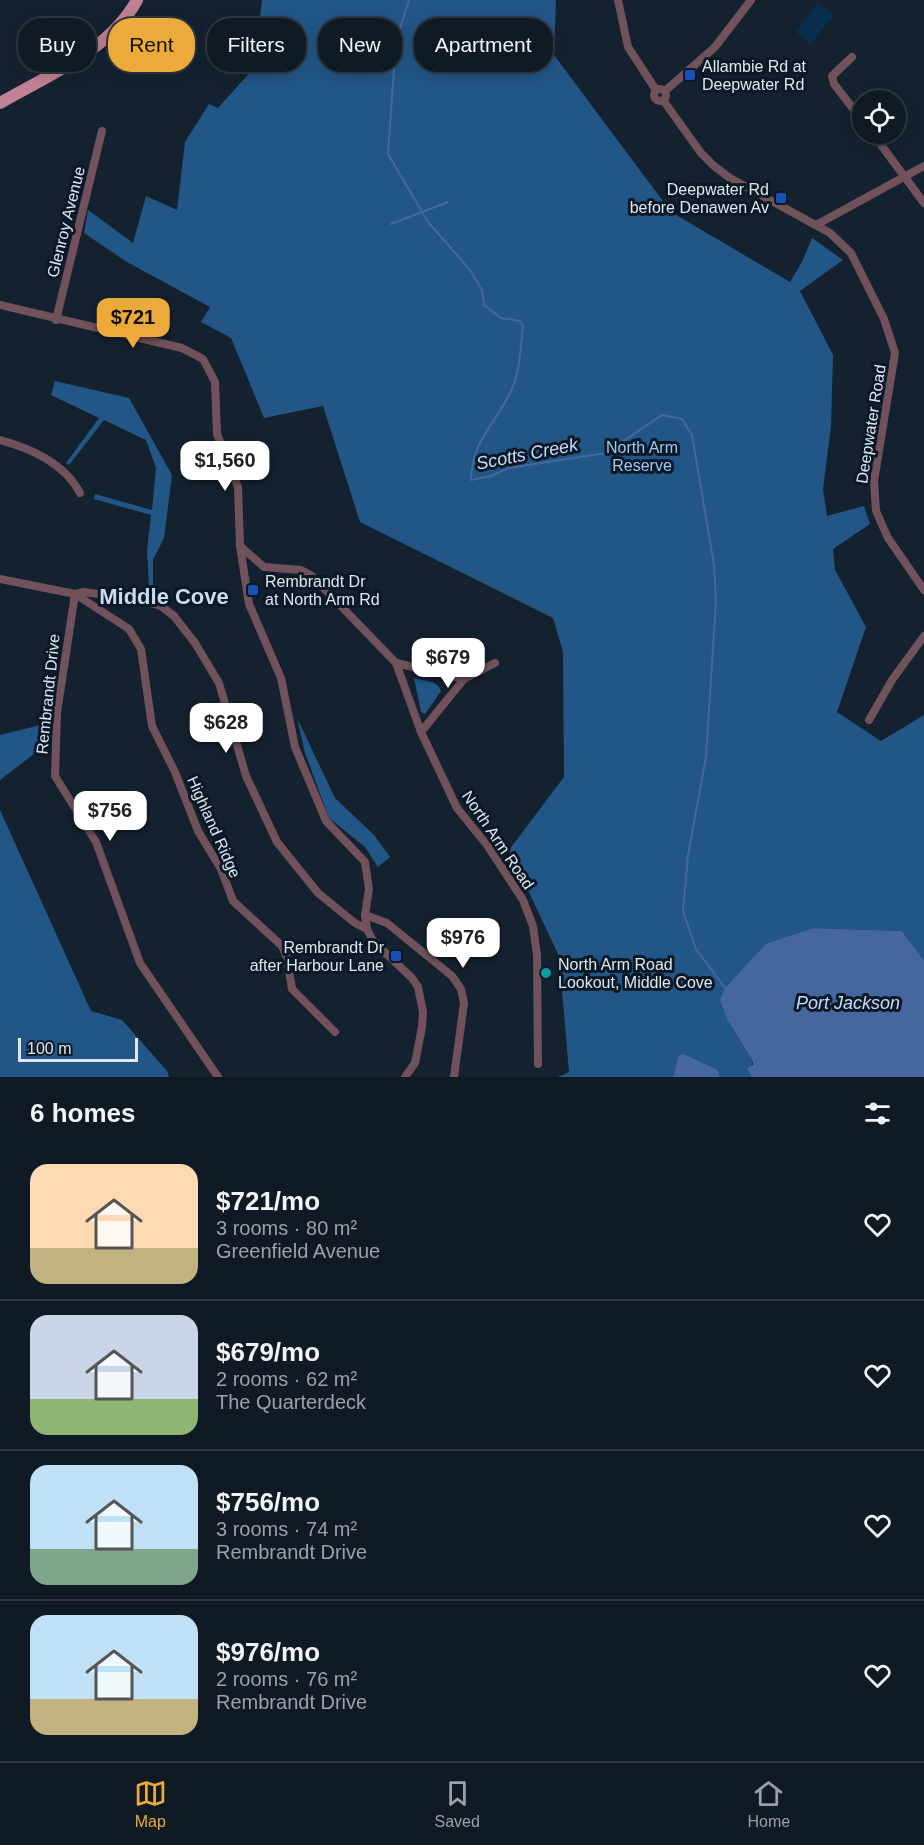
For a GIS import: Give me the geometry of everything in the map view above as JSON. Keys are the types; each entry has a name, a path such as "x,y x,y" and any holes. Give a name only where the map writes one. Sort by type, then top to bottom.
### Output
{"main road":[{"path":"0,103 95,47 119,26 137,0"}],"street":[{"name":"Deepwater Road","path":"618,0 628,47 701,153 730,178 838,239 850,253 893,342 895,362 873,496 876,511 888,538 924,590"},
{"path":"661,94 715,47 751,0"},
{"path":"852,57 836,69 832,76 834,84 852,107"},
{"name":"Glenroy Avenue","path":"56,320 102,131"},
{"path":"881,144 924,203"},
{"path":"816,225 924,166"},
{"path":"0,305 56,320 172,345 194,352 203,359 214,382 221,448 237,487 240,546 249,604 281,678 295,747 326,821 364,862 369,890 365,915 367,929 373,941 412,978 422,1000 423,1027 419,1049 405,1077"},
{"path":"0,440 46,459 65,472 80,493"},
{"name":"North Arm Road","path":"240,546 264,567 301,570 312,576 396,663 421,732 457,808 513,882 530,918 537,955 538,1064"},
{"path":"0,579 75,594 84,592 135,598 161,606 174,616 195,643 219,683 246,776 277,842 318,893 349,919 367,929"},
{"name":"Highland Ridge","path":"75,594 120,621 135,638 143,659 152,726 175,772 198,831 221,869 229,894 238,907 282,946 287,958 292,989 335,1032"},
{"name":"Rembrandt Drive","path":"75,594 58,703 55,776 96,842 140,963 218,1077"},
{"path":"869,720 892,680 924,636"},
{"path":"396,663 464,680"},
{"path":"421,732 464,680 495,663"},
{"path":"365,915 387,923 452,976 460,989 464,1003 454,1077"}],"shaded area":[{"path":"818,3 834,15 811,44 796,32"}],"green space":[{"name":"North Arm Reserve","path":"262,0 556,0 554,55 671,212 790,282 812,238 843,260 800,291 833,355 831,426 823,489 827,516 864,506 870,524 833,549 835,570 866,627 837,712 881,741 924,715 924,960 902,931 813,928 767,943 728,1021 752,1060 752,1077 720,1077 718,1070 678,1056 673,1077 558,1077 569,1072 559,956 509,850 564,777 563,652 553,618 360,522 323,406 264,418 231,338 201,322 210,307 127,262 84,233 88,210 133,243 146,196 177,210 185,142 209,104 218,108 250,72 306,72 306,18 260,18"},
{"path":"55,381 129,398 172,475 164,538 153,560 153,592 148,598 144,598 149,587 147,551 151,515 94,499 95,494 152,510 156,468 146,440 104,420 69,465 66,463 99,418 51,395"},
{"path":"414,678 434,683 441,691 425,714 421,712"},
{"path":"297,718 335,798 374,835 390,857 378,867 365,847 329,818 305,753"},
{"path":"45,724 43,747 0,780 0,735"},
{"path":"0,810 91,1011 122,1020 167,1071 169,1077 0,1077"}],"water":[{"name":"Port Jackson","path":"813,928 902,931 924,960 924,1077 752,1077 747,1068 753,1065 752,1060 728,1021 720,1000 725,988 767,943"},
{"path":"683,1054 718,1070 720,1077 673,1077 678,1056"}],"waterway":[{"name":"Scotts Creek","path":"409,0 396,41 388,154 428,222 470,270 482,290 484,305 501,318 520,321 523,326 520,360 514,385 479,444 472,467 471,480 491,476 509,468 606,453 662,415 682,419 692,435 714,565 716,601 706,757 688,855 683,911 696,949 725,988"},
{"name":"Scotts Creek","path":"391,224 448,202"}],"place":[{"name":"Allambie Rd at Deepwater Rd","path":"690,75"},
{"name":"Deepwater Rd before Denawen Av","path":"781,198"},
{"name":"Rembrandt Dr at North Arm Rd","path":"253,590"},
{"name":"Rembrandt Dr after Harbour Lane","path":"396,956"},
{"name":"North Arm Road Lookout, Middle Cove","path":"546,973"}],"district":[{"name":"Middle Cove","path":"164,596"}]}
